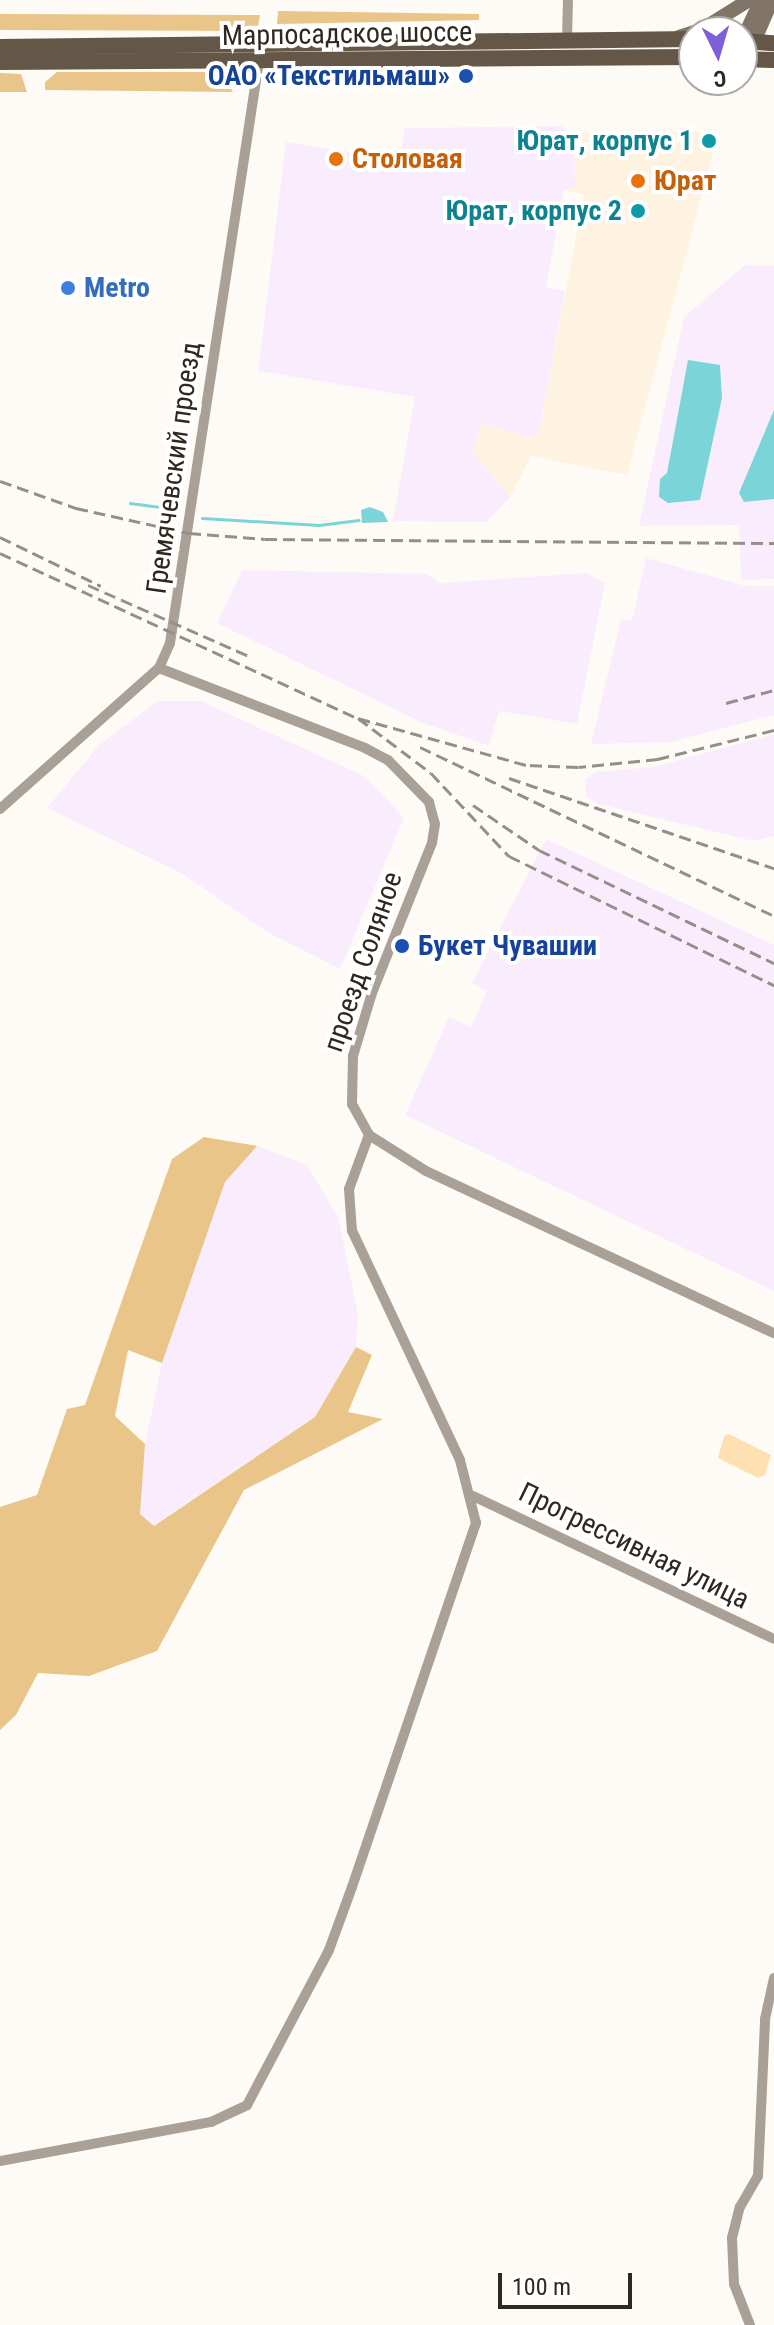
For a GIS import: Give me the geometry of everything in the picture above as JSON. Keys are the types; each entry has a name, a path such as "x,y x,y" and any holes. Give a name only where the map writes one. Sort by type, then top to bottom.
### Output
{"main road":[{"path":"673,38 701,30 749,0"},
{"path":"758,24 772,0"},
{"name":"Марпосадское шоссе","path":"0,62 678,38"},
{"name":"Марпосадское шоссе","path":"0,47 678,57"}],"street":[{"path":"567,40 568,0"},
{"name":"Гремячевский проезд","path":"0,809 159,668 176,620 261,53"},
{"name":"проезд Соляное","path":"159,668 365,748 388,760 429,802 435,824 432,843 372,993 353,1056 352,1104 369,1135"},
{"path":"0,2161 211,2122 247,2105 329,1950 352,1887 403,1729 473,1546 473,1496 352,1231 349,1189 369,1135 426,1171 774,1333"},
{"name":"Прогрессивная улица","path":"473,1496 774,1639"},
{"path":"750,2325 737,2296 732,2238 740,2207 758,2176 765,2019 774,1978"}],"shaded area":[{"path":"278,11 479,14 479,20 277,24"},
{"path":"0,14 260,15 257,31 0,30"},
{"path":"57,72 220,72 233,92 45,90 45,82"},
{"path":"0,73 21,74 27,92 0,92"},
{"path":"561,126 574,136 575,187 564,190 546,287 565,291 540,428 532,438 481,423 473,452 510,497 487,522 393,521 415,397 258,371 286,142 399,160 405,128"},
{"name":"Юрат","path":"585,132 704,132 705,149 714,149 627,475 531,456 510,497 473,452 481,423 532,438 540,428 584,194 564,190 575,186 574,136"},
{"path":"745,265 774,266 774,579 741,580 739,525 639,526 684,317"},
{"path":"646,558 746,586 774,586 774,715 671,742 591,744 621,619 632,621"},
{"path":"242,570 428,574 440,583 587,573 605,583 577,724 499,711 489,746 423,723 217,623"},
{"path":"158,701 201,701 366,777 404,818 340,969 267,932 183,874 47,808 99,745"},
{"path":"774,734 774,836 754,841 598,804 586,796 585,779 596,772 653,767"},
{"name":"Букет Чувашии","path":"546,839 774,945 774,1291 405,1115 449,1017 471,1027 487,991 472,983"},
{"path":"204,1137 257,1146 225,1182 162,1363 128,1350 115,1416 145,1444 140,1514 154,1526 315,1417 356,1347 372,1355 348,1412 383,1419 244,1490 157,1651 89,1676 38,1673 16,1715 0,1730 0,1507 37,1495 67,1409 85,1405 172,1159"},
{"path":"257,1146 307,1165 338,1216 358,1315 356,1347 315,1417 153,1526 140,1514 145,1444 162,1363 225,1182"},
{"path":"729,1434 771,1455 765,1475 758,1478 718,1458 724,1436"}],"water":[{"path":"688,360 720,365 722,398 700,500 668,503 659,497 660,479 667,473"},
{"path":"774,410 774,499 744,502 739,493"},
{"path":"370,507 383,512 388,522 362,523 361,510"}],"waterway":[{"path":"130,503 175,509"},
{"path":"202,518 319,525 359,520"}],"railway":[{"path":"0,481 76,508 189,533 265,539 774,543"},
{"path":"0,537 101,586"},
{"path":"0,553 366,722"},
{"path":"88,585 249,656"},
{"path":"726,703 774,690"},
{"path":"774,730 658,759 578,767 526,765 358,718 431,773 509,856 774,985"},
{"path":"420,747 774,916"},
{"path":"509,778 774,868"},
{"path":"473,805 539,850 774,963"}],"place":[{"name":"ОАО «Текстильмаш»","path":"466,76"},
{"name":"Юрат, корпус 1","path":"709,141"},
{"name":"Столовая","path":"336,159"},
{"name":"Юрат","path":"638,181"},
{"name":"Юрат, корпус 2","path":"638,211"},
{"name":"Metro","path":"68,288"},
{"name":"Букет Чувашии","path":"402,946"}]}
